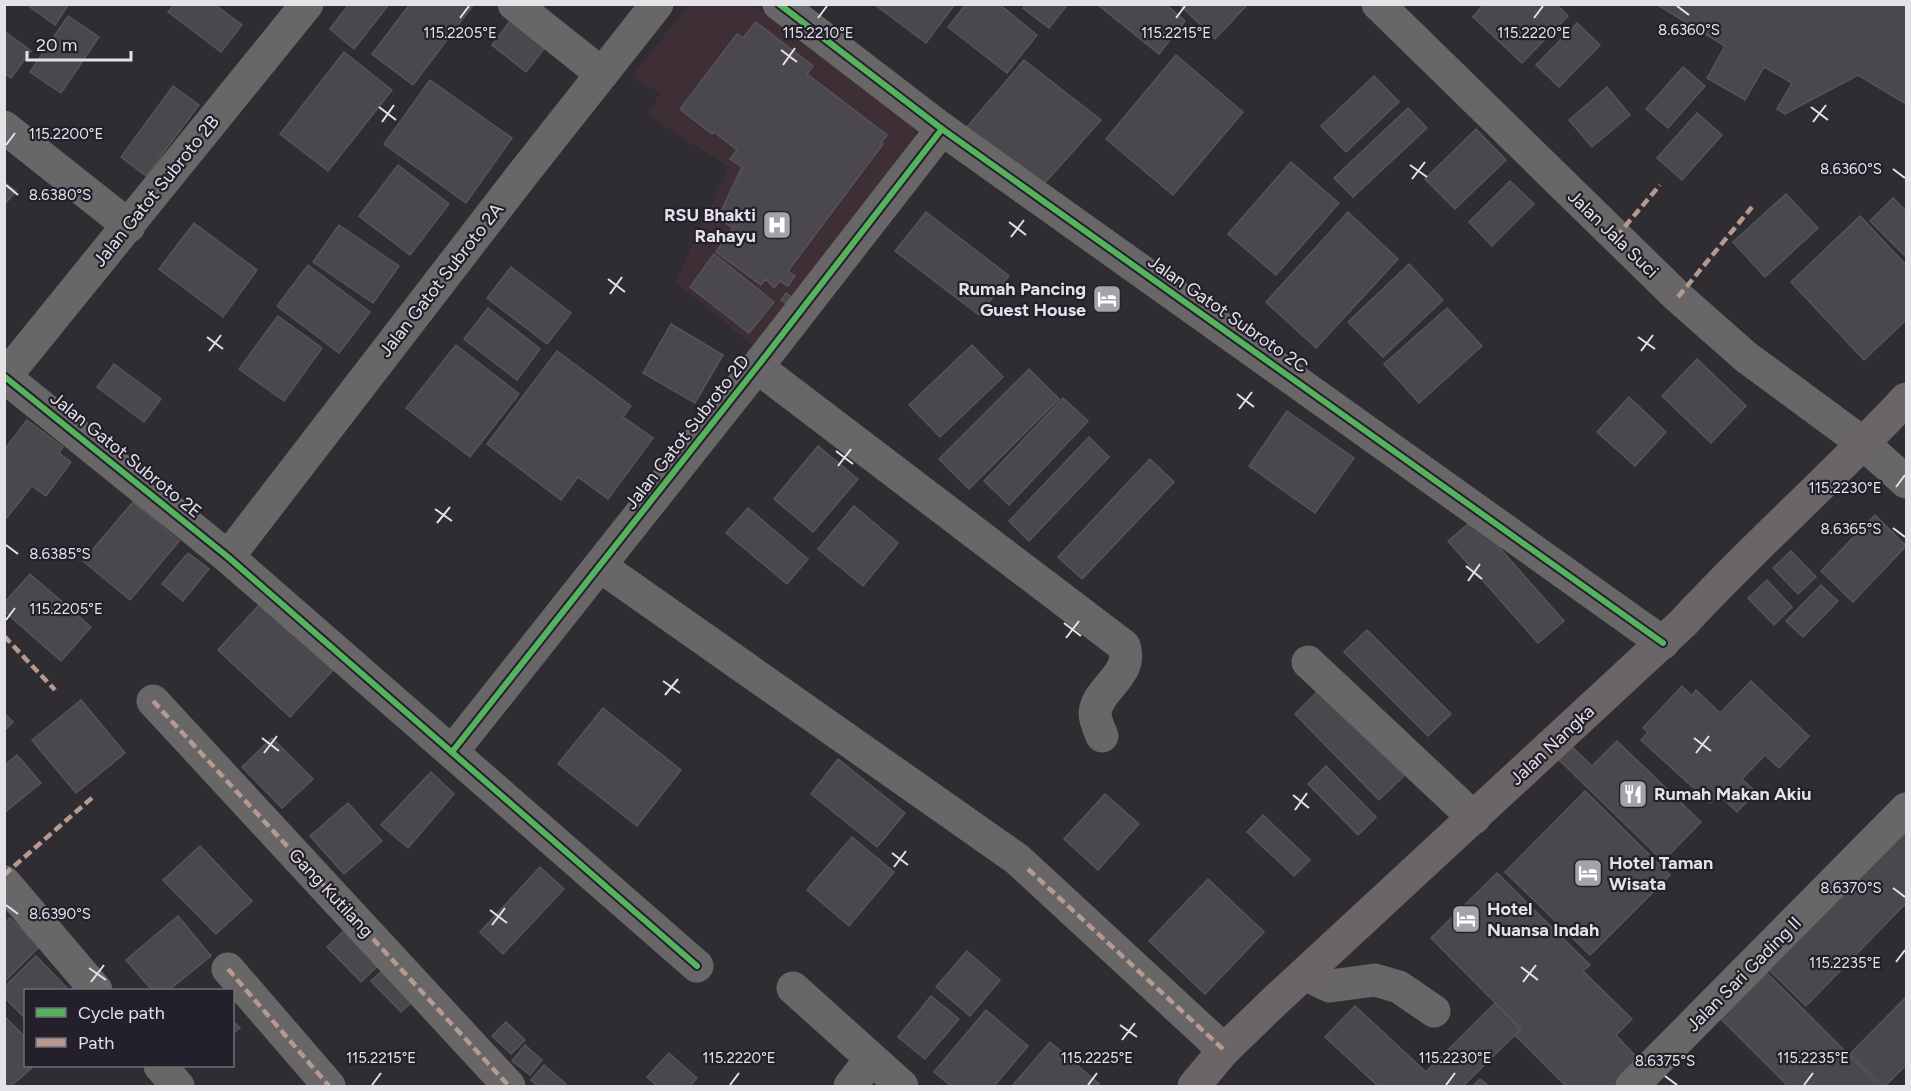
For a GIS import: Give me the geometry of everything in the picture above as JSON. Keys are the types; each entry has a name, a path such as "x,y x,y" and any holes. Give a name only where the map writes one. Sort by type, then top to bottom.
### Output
{"main road":[{"name":"Jalan Nangka","path":"1194,1086 1224,1050 1663,643 1720,583 1864,444 1906,399"}],"street":[{"path":"514,4 602,74"},
{"name":"Jalan Gatot Subroto 2A","path":"228,557 522,175 657,4"},
{"name":"Jalan Gatot Subroto 2C","path":"779,4 942,129 1663,643"},
{"name":"Jalan Jala Suci","path":"1378,4 1678,297 1746,357 1864,444 1906,482"},
{"name":"Jalan Gatot Subroto 2B","path":"5,378 301,7"},
{"path":"4,127 129,225"},
{"name":"Jalan Gatot Subroto 2D","path":"452,752 758,367 942,129"},
{"name":"Jalan Gatot Subroto 2D","path":"758,367 1124,646 1126,652 1124,667 1097,704 1095,715 1102,736"},
{"name":"Jalan Gatot Subroto 2E","path":"5,378 228,557"},
{"path":"228,557 697,966"},
{"path":"600,566 1017,859 1224,1050"},
{"path":"1308,662 1474,818"},
{"name":"Gang Kutilang","path":"153,701 508,1086"},
{"name":"Jalan Sari Gading II","path":"1632,1086 1906,809"},
{"path":"4,882 95,989"},
{"path":"228,969 329,1086"},
{"path":"1305,974 1330,986 1375,980 1399,987 1434,1011"},
{"path":"793,988 902,1086"},
{"path":"850,1086 871,1059"},
{"path":"162,1067 178,1086"}],"shaded area":[{"name":"RSU Bhakti Rahayu","path":"688,5 753,5 916,129 913,144 758,350 675,282 729,167 648,116 660,93 631,78"}],"building":[{"path":"26,4 69,4 55,25"},
{"path":"175,4 214,4 242,25 221,52 168,12"},
{"path":"349,4 389,4 354,49 330,29"},
{"path":"410,4 474,4 413,85 372,54"},
{"path":"874,4 955,4 926,43"},
{"path":"966,4 999,4 1037,35 1007,73 948,27"},
{"path":"1026,4 1068,4 1049,28 1023,8"},
{"path":"1097,4 1165,4 1185,21 1159,54"},
{"path":"1179,4 1248,4 1215,39"},
{"path":"1484,4 1556,4 1568,16 1522,63 1473,17"},
{"path":"1656,4 1902,4 1906,7 1906,104 1858,75 1785,114 1777,109 1792,83 1764,67 1745,100 1707,78 1725,46"},
{"path":"68,16 99,37 61,93 30,72"},
{"path":"513,17 548,44 526,72 492,45"},
{"name":"RSU Bhakti Rahayu","path":"756,22 813,66 807,74 887,135 881,143 883,144 788,271 795,276 788,286 780,281 774,288 766,279 761,285 716,252 733,228 718,218 742,167 730,159 737,150 680,109 737,34 743,38"},
{"path":"1577,23 1600,45 1559,87 1536,65"},
{"path":"4,31 31,51 11,78 4,73"},
{"path":"344,52 392,90 328,171 280,134"},
{"path":"1176,55 1243,112 1173,195 1106,139"},
{"path":"1024,60 1101,120 1043,185 967,127"},
{"path":"1683,67 1705,86 1668,128 1646,109"},
{"path":"1374,76 1399,102 1346,152 1321,126"},
{"path":"430,80 512,138 466,203 384,144"},
{"path":"173,86 199,105 146,176 121,157"},
{"path":"1607,87 1630,115 1592,147 1569,120"},
{"path":"1408,108 1427,128 1353,197 1334,178"},
{"path":"1697,113 1722,135 1682,180 1657,158"},
{"path":"1476,129 1506,160 1455,209 1425,179"},
{"path":"1291,162 1339,203 1276,275 1228,234"},
{"path":"398,165 449,204 410,255 359,216"},
{"path":"1510,181 1534,204 1492,246 1469,222"},
{"path":"4,182 16,191 4,205"},
{"path":"1786,194 1818,228 1765,277 1733,242"},
{"path":"1893,198 1906,211 1906,257 1870,221"},
{"path":"926,212 1009,276 979,315 895,251"},
{"path":"1348,212 1398,259 1316,348 1266,302"},
{"path":"1860,216 1906,265 1906,320 1864,360 1791,282"},
{"path":"194,223 257,270 223,317 159,269"},
{"path":"339,225 399,266 373,303 313,262"},
{"path":"714,254 774,302 749,333 690,287"},
{"path":"1409,264 1443,300 1383,357 1348,322"},
{"path":"308,265 370,312 339,353 277,306"},
{"path":"511,267 571,313 547,344 487,298"},
{"path":"786,293 793,298 788,305 781,300"},
{"path":"488,308 540,349 517,380 464,339"},
{"path":"1447,308 1482,346 1419,403 1384,364"},
{"path":"278,316 322,348 284,401 239,369"},
{"path":"671,324 723,355 695,403 643,373"},
{"path":"456,345 519,394 470,457 406,408"},
{"path":"972,345 1003,377 940,437 909,405"},
{"path":"557,351 631,406 623,417 653,438 608,499 578,477 561,500 487,444"},
{"path":"1697,359 1746,406 1711,443 1662,396"},
{"path":"114,364 161,399 144,422 97,387"},
{"path":"1029,369 1059,399 969,489 939,459"},
{"path":"1629,397 1666,432 1635,466 1597,432"},
{"path":"1063,398 1088,421 1009,505 984,481"},
{"path":"1287,411 1354,458 1315,513 1249,466"},
{"path":"27,420 63,447 59,453 71,462 46,496 32,486 5,520 4,450"},
{"path":"1089,437 1109,457 1029,541 1009,521"},
{"path":"818,446 858,479 813,532 774,499"},
{"path":"1150,459 1174,482 1082,579 1058,557"},
{"path":"133,502 179,541 130,600 83,561"},
{"path":"854,506 898,543 863,586 818,549"},
{"path":"748,508 808,559 787,584 726,533"},
{"path":"1875,515 1906,546 1853,602 1821,571"},
{"path":"1474,519 1564,621 1538,643 1448,541"},
{"path":"1791,551 1816,577 1798,594 1773,568"},
{"path":"188,553 209,569 183,601 162,584"},
{"path":"30,574 91,627 61,661 4,611 4,603"},
{"path":"1767,580 1792,607 1774,625 1748,598"},
{"path":"1821,585 1838,601 1803,637 1786,621"},
{"path":"260,604 333,670 290,717 218,650"},
{"path":"1367,630 1451,714 1428,736 1344,652"},
{"path":"1751,681 1809,736 1779,768 1765,755 1742,779 1756,792 1737,812 1718,794 1710,803 1641,740 1648,732 1643,728 1682,686 1692,696 1696,690 1720,713"},
{"path":"1324,685 1408,772 1379,800 1295,714"},
{"path":"81,700 125,753 76,793 32,740"},
{"path":"603,708 681,770 637,826 558,764"},
{"path":"4,713 13,722 4,731"},
{"path":"272,738 313,779 282,808 242,767"},
{"name":"Rumah Makan Akiu","path":"1617,741 1701,822 1663,861 1554,755 1567,742 1592,766"},
{"path":"17,755 41,783 4,813 4,766"},
{"path":"838,759 905,813 877,847 811,794"},
{"path":"1326,766 1376,817 1358,835 1308,784"},
{"path":"431,772 454,794 408,848 381,825"},
{"name":"Hotel Taman Wisata","path":"1585,791 1670,875 1590,955 1505,872"},
{"path":"1105,794 1139,824 1098,870 1064,839"},
{"path":"348,803 382,841 344,874 310,836"},
{"path":"1263,815 1310,860 1294,876 1247,832"},
{"path":"1906,827 1906,903 1806,1006 1767,968"},
{"path":"852,837 894,872 849,926 807,890"},
{"path":"200,846 252,901 216,934 163,880"},
{"path":"540,867 564,889 503,954 480,932"},
{"path":"1497,873 1590,965 1583,971 1632,1019 1616,1035 1639,1060 1612,1086 1566,1086 1515,1035 1521,1029 1431,938"},
{"path":"1208,879 1264,932 1205,994 1149,941"},
{"path":"178,916 211,956 170,989 151,989 126,960"},
{"path":"10,918 39,947 4,982 4,923"},
{"path":"352,923 386,958 361,982 327,947"},
{"path":"967,951 1000,980 970,1016 936,987"},
{"path":"36,956 68,989 24,989 24,1017 4,997 4,987"},
{"path":"389,964 419,995 401,1012 371,981"},
{"path":"1767,973 1880,1086 1788,1086 1721,1019"},
{"path":"931,996 959,1019 925,1059 898,1037"},
{"path":"1906,997 1906,1065 1883,1086 1850,1054"},
{"path":"1495,1003 1521,1029 1463,1086 1378,1086 1325,1037 1355,1006 1426,1072"},
{"path":"986,1010 1028,1046 994,1086 951,1086 934,1072"},
{"path":"4,1016 24,1036 24,1067 33,1067 11,1086 4,1086"},
{"path":"234,1022 240,1028 234,1032"},
{"path":"506,1022 525,1040 511,1054 492,1036"},
{"path":"1050,1042 1099,1084 1096,1086 1012,1086"},
{"path":"525,1045 542,1060 530,1075 512,1061"},
{"path":"669,1053 697,1078 690,1086 657,1086 647,1077"},
{"path":"544,1065 566,1084 564,1086 538,1086 531,1080"},
{"path":"1480,1079 1489,1086 1473,1086"}],"marked path":[{"path":"1616,237 1660,185"},
{"path":"1678,297 1752,207"},
{"path":"4,636 55,690"},
{"path":"153,701 509,1086"},
{"path":"4,875 94,796"},
{"path":"1028,869 1224,1050"},
{"path":"228,969 329,1086"}],"cycle path":[{"path":"779,4 942,129 1663,643"},
{"path":"452,752 942,129"},
{"path":"5,377 228,557 697,966"}],"place":[{"name":"RSU Bhakti Rahayu","path":"777,225"},
{"name":"Rumah Pancing Guest House","path":"1107,299"},
{"name":"Rumah Makan Akiu","path":"1633,794"},
{"name":"Hotel Taman Wisata","path":"1588,873"},
{"name":"Hotel Nuansa Indah","path":"1466,919"}]}
